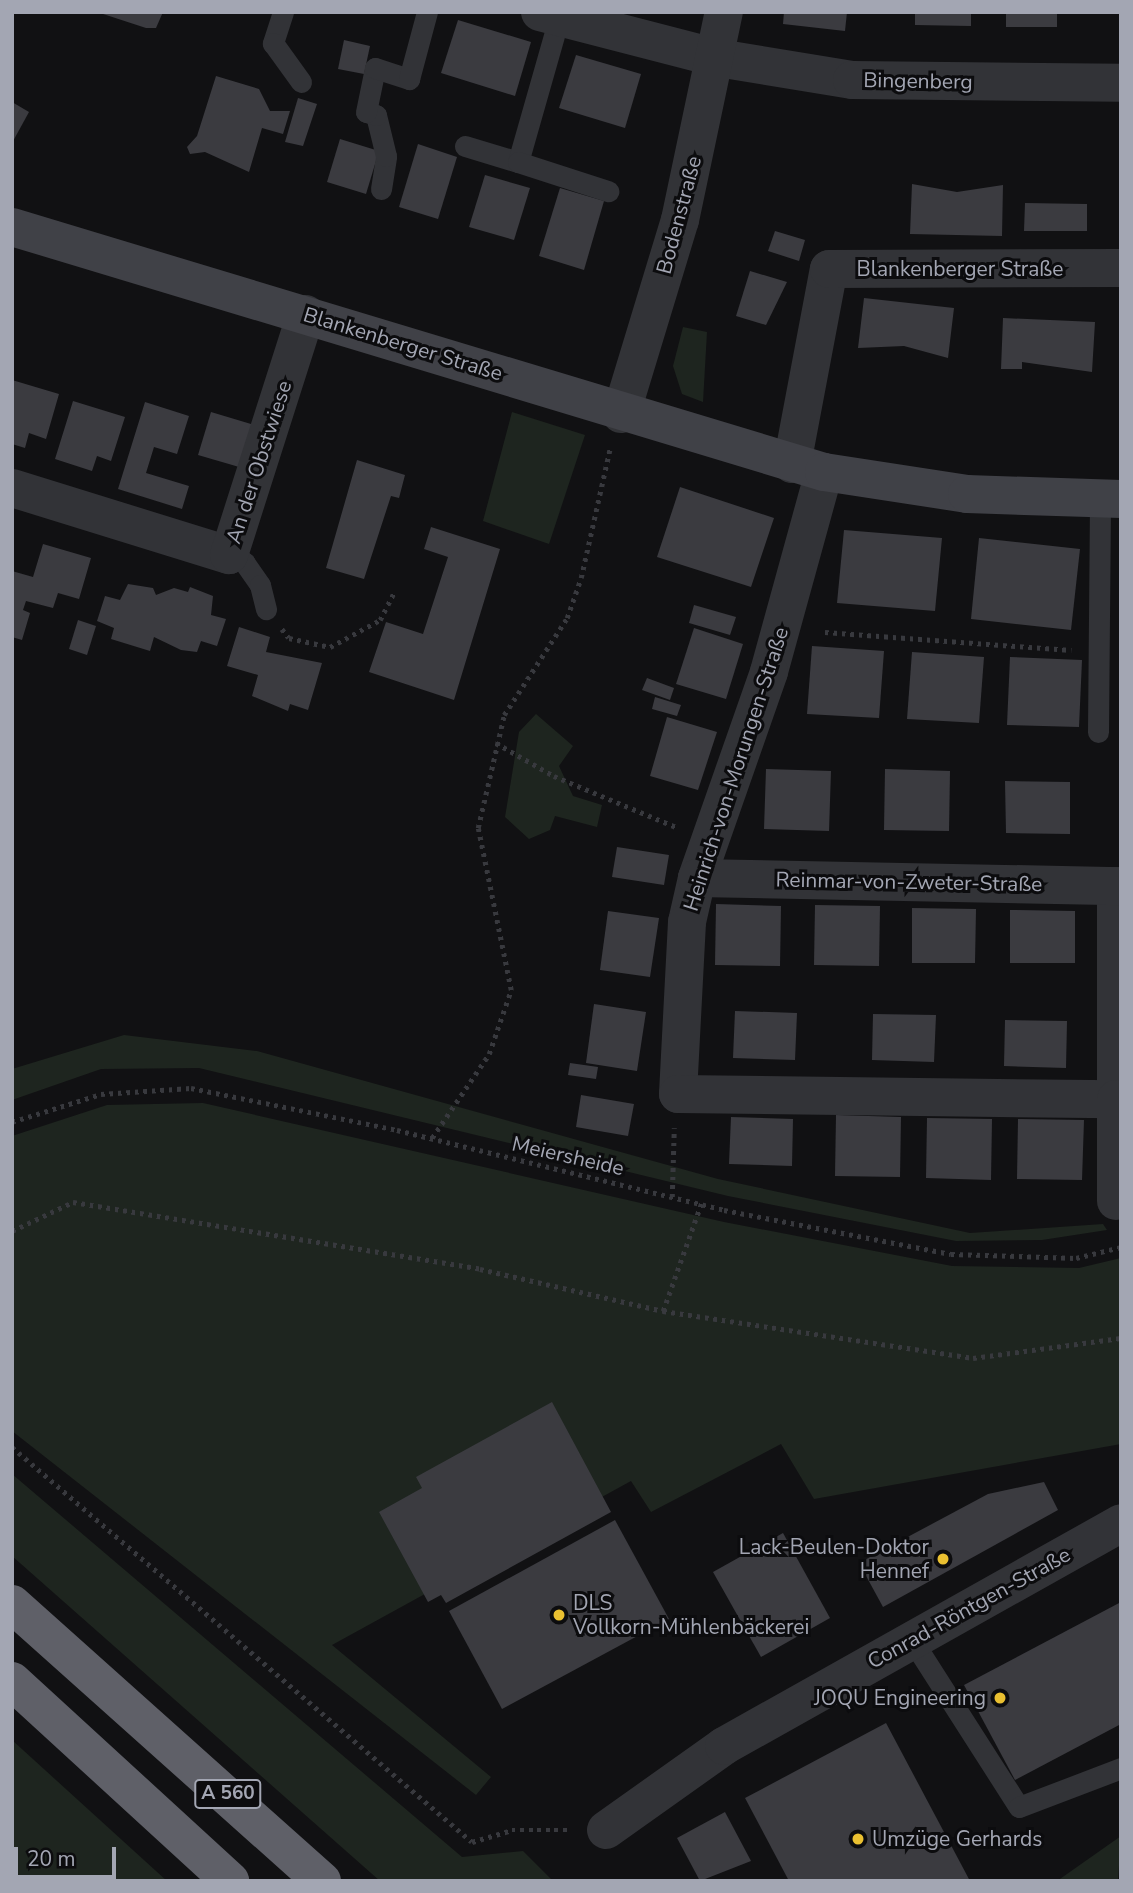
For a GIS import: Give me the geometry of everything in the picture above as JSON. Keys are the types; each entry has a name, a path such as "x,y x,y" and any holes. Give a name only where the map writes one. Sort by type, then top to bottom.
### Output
{"highway":[{"name":"A 560","path":"12,1604 322,1881"},
{"name":"A 560","path":"12,1681 230,1881"}],"street":[{"name":"Bodenstraße","path":"621,414 680,220 718,58 724,12"},
{"name":"Bingenberg","path":"550,15 718,58 852,80 1121,83"},
{"name":"Blankenberger Straße","path":"12,227 306,314 621,414 808,468 967,494 1110,499"},
{"name":"Blankenberger Straße","path":"808,468 829,270 1121,268"},
{"name":"An der Obstwiese","path":"12,488 229,555 306,314"},
{"name":"Heinrich-von-Morungen-Straße","path":"808,468 769,672 709,838 687,922 677,1094 1116,1099"},
{"name":"Reinmar-von-Zweter-Straße","path":"697,877 1118,886"},
{"path":"1116,1201 1118,886"},
{"name":"Conrad-Röntgen-Straße","path":"606,1830 724,1745 1121,1523"}],"lane":[{"path":"283,12 273,43 301,82"},
{"path":"380,189 386,156 376,115 366,112 375,68 409,79 427,12"},
{"path":"518,162 550,15"},
{"path":"465,146 608,191"},
{"path":"1098,732 1110,499"},
{"path":"229,555 244,562 260,584 266,609"},
{"path":"912,1640 1019,1807 1121,1768"}],"path":[{"path":"432,1138 489,1054 510,990 478,828 504,715 567,618 621,414"},
{"path":"266,609 289,638 330,647 380,620 395,591"},
{"path":"825,632 1057,651 1103,646"},
{"path":"496,743 554,776 709,838"},
{"name":"Meiersheide","path":"12,1122 101,1094 191,1088 432,1138 701,1204 951,1254 1076,1258 1121,1247"},
{"path":"672,1197 674,1139"},
{"path":"12,1231 73,1202 480,1269 663,1311 973,1358 1121,1338"},
{"path":"663,1311 701,1204"},
{"path":"12,1447 472,1842 513,1830 606,1830"}],"shaded area":[{"path":"683,327 707,332 703,402 682,394 673,366"},
{"path":"512,412 585,435 549,544 483,521"},
{"path":"536,714 573,746 559,766 573,796 602,805 597,827 555,816 550,830 529,839 505,817 519,732"},
{"path":"124,1035 257,1051 718,1179 970,1233 1103,1224 1107,1230 1042,1240 956,1241 728,1196 199,1068 101,1069 12,1100 12,1069"},
{"path":"203,1103 724,1222 952,1266 1079,1268 1121,1258 1121,1444 814,1499 781,1444 651,1512 631,1481 332,1645 491,1777 476,1795 12,1431 12,1136 107,1105"},
{"path":"12,1474 462,1857 523,1851 553,1881 380,1881 12,1556"},
{"path":"12,1740 167,1881 12,1881"},
{"path":"1121,1836 1118,1881 1057,1881"}],"building":[{"path":"97,12 163,12 156,28 146,28"},
{"path":"784,12 847,12 845,31 783,24"},
{"path":"915,12 971,12 971,26 915,25"},
{"path":"1006,12 1057,12 1057,27 1006,27"},
{"path":"458,20 531,42 515,96 441,73"},
{"path":"344,40 370,46 364,74 338,69"},
{"path":"576,55 641,74 625,128 559,108"},
{"path":"216,76 259,89 270,111 290,111 283,134 262,128 249,172 205,152 190,154 187,147 197,136"},
{"path":"298,98 317,104 303,146 285,142"},
{"path":"12,102 29,112 12,143"},
{"path":"340,139 379,151 366,194 327,182"},
{"path":"418,144 457,157 438,219 399,207"},
{"path":"485,175 530,188 514,240 469,227"},
{"path":"912,184 957,192 1003,185 1002,236 910,234"},
{"path":"560,188 604,201 584,270 539,256"},
{"path":"1025,203 1087,204 1087,231 1024,231"},
{"path":"775,231 805,240 799,261 768,251"},
{"path":"750,271 787,282 766,325 736,316"},
{"path":"864,298 954,308 948,358 904,346 858,348"},
{"path":"1003,318 1095,322 1092,372 1022,362 1022,369 1001,369"},
{"path":"12,380 59,394 46,439 29,433 25,448 12,444"},
{"path":"73,401 125,417 111,461 97,456 92,471 55,459"},
{"path":"145,402 189,416 177,454 154,447 146,473 189,486 182,509 118,489"},
{"path":"211,412 258,426 246,469 198,455"},
{"path":"357,460 405,475 399,498 391,496 364,579 326,568"},
{"path":"680,487 774,518 751,587 657,557"},
{"path":"431,527 500,549 454,700 369,672 386,622 423,634 448,557 424,549"},
{"path":"844,530 942,538 935,611 837,603"},
{"path":"979,538 1080,549 1071,630 971,619"},
{"path":"43,544 91,558 79,599 58,593 53,608 26,601 23,610 30,613 22,640 12,637 12,571 33,577"},
{"path":"128,584 153,588 156,595 174,588 188,592 190,587 213,596 211,615 226,619 217,646 201,641 197,652 181,650 154,637 150,651 111,639 114,628 97,621 105,596 120,600"},
{"path":"694,605 736,617 730,635 689,623"},
{"path":"78,620 96,626 87,655 69,649"},
{"path":"239,627 270,637 266,652 322,663 308,710 290,704 288,711 252,696 258,675 227,666"},
{"path":"694,628 743,644 726,699 676,684"},
{"path":"812,646 884,651 879,718 807,714"},
{"path":"912,652 984,657 979,723 907,719"},
{"path":"1010,657 1082,660 1079,727 1007,725"},
{"path":"647,678 674,688 670,700 642,690"},
{"path":"655,697 681,705 677,716 652,709"},
{"path":"667,717 717,732 698,790 650,776"},
{"path":"766,769 831,771 829,831 764,829"},
{"path":"885,769 950,771 949,831 884,830"},
{"path":"1005,781 1070,782 1070,834 1006,833"},
{"path":"617,847 669,855 664,885 612,877"},
{"path":"716,904 781,906 780,966 715,965"},
{"path":"815,905 880,906 879,966 814,965"},
{"path":"912,908 976,909 975,963 912,963"},
{"path":"1010,910 1075,911 1075,963 1010,963"},
{"path":"608,911 659,918 650,977 600,970"},
{"path":"594,1004 646,1012 637,1071 586,1063"},
{"path":"735,1011 797,1013 795,1060 733,1058"},
{"path":"873,1014 936,1015 934,1062 872,1060"},
{"path":"1005,1020 1067,1021 1066,1068 1004,1066"},
{"path":"570,1063 598,1067 596,1079 568,1075"},
{"path":"581,1095 634,1104 628,1136 576,1127"},
{"path":"836,1115 901,1117 900,1177 835,1176"},
{"path":"731,1117 793,1119 792,1166 729,1164"},
{"path":"927,1118 992,1119 991,1180 926,1178"},
{"path":"1018,1119 1084,1120 1082,1180 1017,1179"},
{"path":"552,1402 611,1512 446,1603 441,1595 428,1602 379,1512 422,1488 416,1477"},
{"path":"1044,1482 1058,1510 883,1607 859,1563 988,1494"},
{"name":"DLS Vollkorn-Mühlenbäckerei","path":"615,1520 669,1619 502,1709 449,1611"},
{"path":"783,1533 830,1618 761,1657 713,1572"},
{"path":"1121,1602 1121,1724 1015,1780 964,1685"},
{"name":"Umzüge Gerhards","path":"886,1723 970,1881 789,1881 745,1798"},
{"path":"725,1812 751,1861 700,1881 677,1838"}],"place":[{"name":"Lack-Beulen-Doktor Hennef","path":"943,1559"},
{"name":"DLS Vollkorn-Mühlenbäckerei","path":"559,1615"},
{"name":"JOQU Engineering","path":"1000,1698"},
{"name":"Umzüge Gerhards","path":"858,1839"}]}
